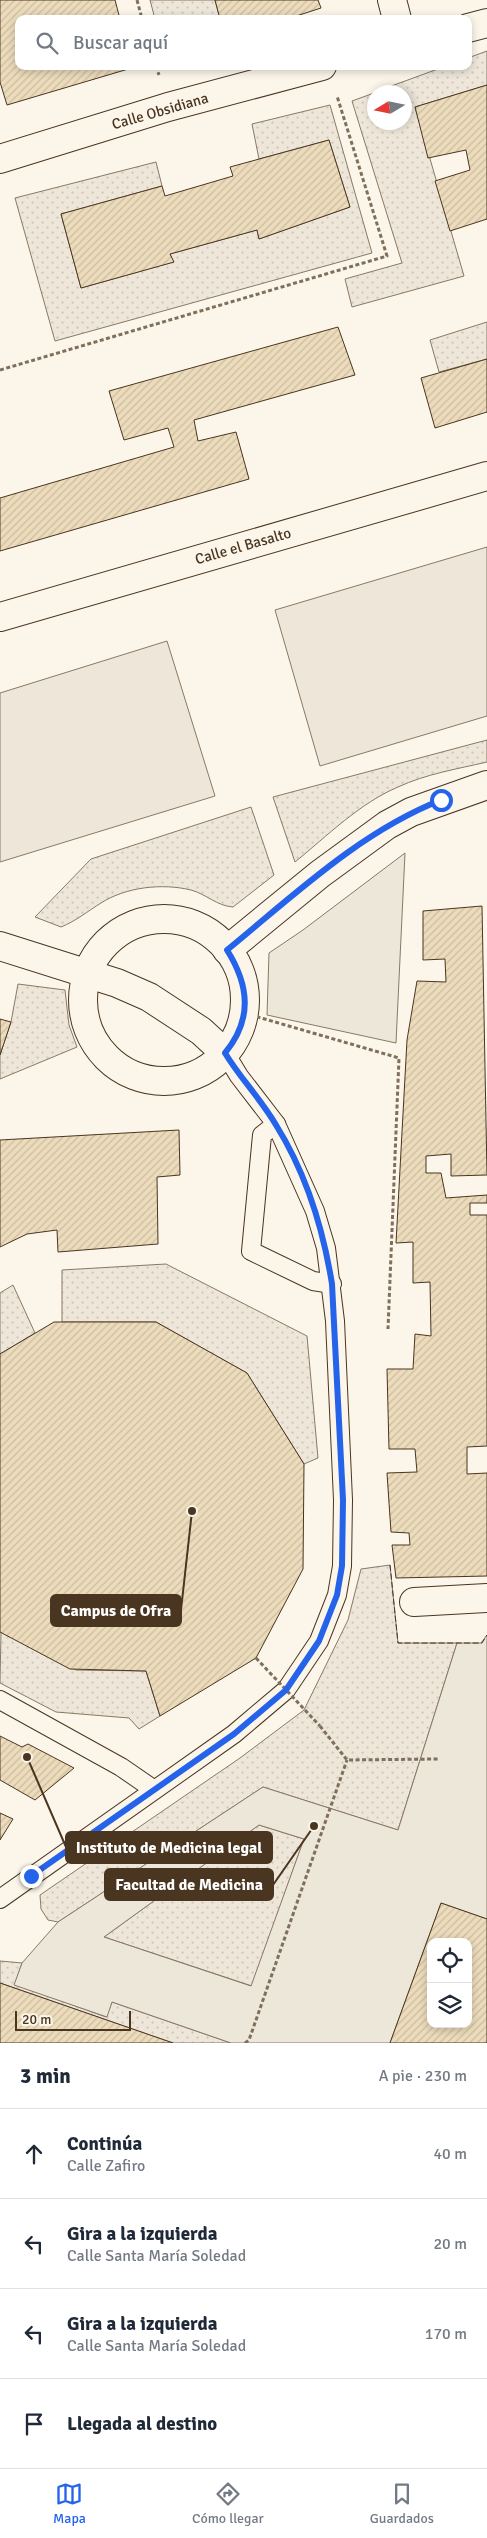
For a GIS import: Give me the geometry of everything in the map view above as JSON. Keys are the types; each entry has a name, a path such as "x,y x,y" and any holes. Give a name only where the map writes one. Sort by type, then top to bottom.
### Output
{"street":[{"path":"392,0 396,15"},
{"path":"472,27 487,23"},
{"name":"Calle Obsidiana","path":"0,159 168,107 307,70"},
{"name":"Calle el Basalto","path":"0,617 487,476"},
{"path":"227,950 320,874 387,825 410,812 487,785"},
{"path":"171,919 198,927 214,936 227,950 238,967 243,982 244,1013 235,1040 212,1066 198,1074 173,1081 148,1080 129,1074 111,1062 95,1044 85,1022 83,999 87,975 96,955 114,936 141,922 171,919"},
{"path":"0,946 117,983 149,997 201,1031 225,1053"},
{"path":"414,1602 487,1598"}],"lane":[{"path":"0,1898 234,1734 286,1690 319,1641 337,1595 342,1566 343,1500 332,1284 326,1248 316,1210 276,1124 239,1076 225,1053"},
{"path":"276,1124 262,1135 251,1251 313,1281 332,1284"},
{"path":"0,1700 121,1767 153,1789"}],"path":[{"path":"137,0 141,15"},
{"path":"0,370 386,256 337,95"},
{"path":"244,1013 399,1058 388,1329"},
{"path":"256,1658 320,1726 347,1760"},
{"path":"347,1760 438,1759"},
{"path":"245,2043 249,2040 347,1760"}],"shaded area":[{"path":"150,0 215,0 219,15 154,15"},
{"path":"487,51 487,85 415,107 464,276 352,307 345,279 402,263 352,101 367,96 367,130 412,130 412,85 394,85 435,70 472,70 472,57"},
{"path":"330,105 372,253 55,341 15,198 156,162 162,186 61,214 81,288 173,262 170,254 257,230 259,239 350,207 329,140 259,159 252,124"},
{"path":"487,322 487,359 439,372 430,340"},
{"path":"487,547 487,716 320,766 275,610"},
{"path":"167,641 215,796 0,862 0,693"},
{"path":"487,740 487,762 442,772 398,787 384,794 357,811 295,862 273,797"},
{"path":"251,807 274,875 233,907 191,890 156,887 122,893 61,927 35,917 91,859"},
{"path":"405,853 396,1043 267,1015 269,953 303,930"},
{"path":"18,984 65,990 69,1025 77,1047 0,1079 0,1055 11,1022"},
{"path":"166,1264 307,1336 318,1458 304,1464 247,1373 156,1322 62,1322 62,1270"},
{"path":"13,1285 35,1333 0,1354 0,1293"},
{"path":"390,1565 398,1643 457,1643 398,1830 263,1787 58,1922 48,1920 41,1909 40,1895 240,1758 304,1710 348,1620 361,1569"},
{"path":"1,1631 76,1670 146,1671 160,1716 139,1729 129,1718 56,1712 0,1683"},
{"path":"487,1635 487,1919 441,1903 390,2043 231,2043 112,2002 107,2017 14,1985 22,1963 58,1922 263,1787 398,1830 457,1643 481,1643","holes":["259,1825 304,1839 251,1986 104,1937"]},
{"path":"259,1825 304,1839 252,1986 104,1937"},
{"path":"0,1961 22,1963 15,1984 106,2017 112,2002 231,2043 173,2043 0,1983"}],"building":[{"path":"0,0 115,0 119,15 15,15 15,70 125,70 7,105 0,82"},
{"path":"215,0 318,0 321,8 299,15 219,15"},
{"path":"487,85 487,219 450,231 435,181 470,170 466,150 428,158 415,107"},
{"path":"329,140 350,207 259,239 257,230 170,254 174,262 81,288 61,214 162,186 165,196 233,176 230,167"},
{"path":"338,327 355,375 194,420 198,441 236,432 249,479 0,551 0,498 174,447 168,428 124,440 109,391"},
{"path":"487,359 487,412 435,428 421,378"},
{"path":"482,906 487,1175 451,1176 451,1154 426,1156 426,1173 441,1173 446,1198 487,1195 487,1203 470,1203 470,1215 487,1215 487,1446 467,1447 467,1474 487,1473 487,1576 396,1578 392,1545 410,1545 409,1533 391,1532 387,1473 417,1472 415,1449 389,1449 387,1369 413,1369 415,1334 431,1336 430,1282 413,1283 413,1242 396,1243 407,1040 417,981 446,982 445,959 423,960 423,911"},
{"path":"0,1019 11,1022 0,1055"},
{"path":"179,1130 180,1175 157,1177 158,1244 58,1252 57,1230 27,1234 0,1247 0,1140"},
{"path":"54,1322 156,1322 247,1373 304,1464 303,1569 256,1658 160,1716 146,1671 70,1669 0,1632 0,1354"},
{"path":"0,1736 22,1747 28,1744 74,1768 35,1800 0,1780"},
{"path":"0,1813 13,1819 0,1840"},
{"path":"441,1903 487,1919 487,2043 390,2043 427,1941 427,2028 472,2028 472,1938 428,1938"},
{"path":"0,1983 173,2043 0,2043"}],"fence":[{"path":"390,1565 398,1643 482,1643 487,1635"}],"place":[{"name":"Campus de Ofra","path":"192,1511"},
{"name":"Instituto de Medicina legal","path":"27,1757"},
{"name":"Facultad de Medicina","path":"314,1826"}],"route":[{"path":"31,1876 234,1734 286,1690 319,1641 337,1595 342,1566 343,1500 335,1321 332,1284 326,1248 316,1210 276,1124 239,1076 225,1053 241,1028 245,1000 243,982 238,967 227,950 320,874 387,825 410,812 441,800"}]}
